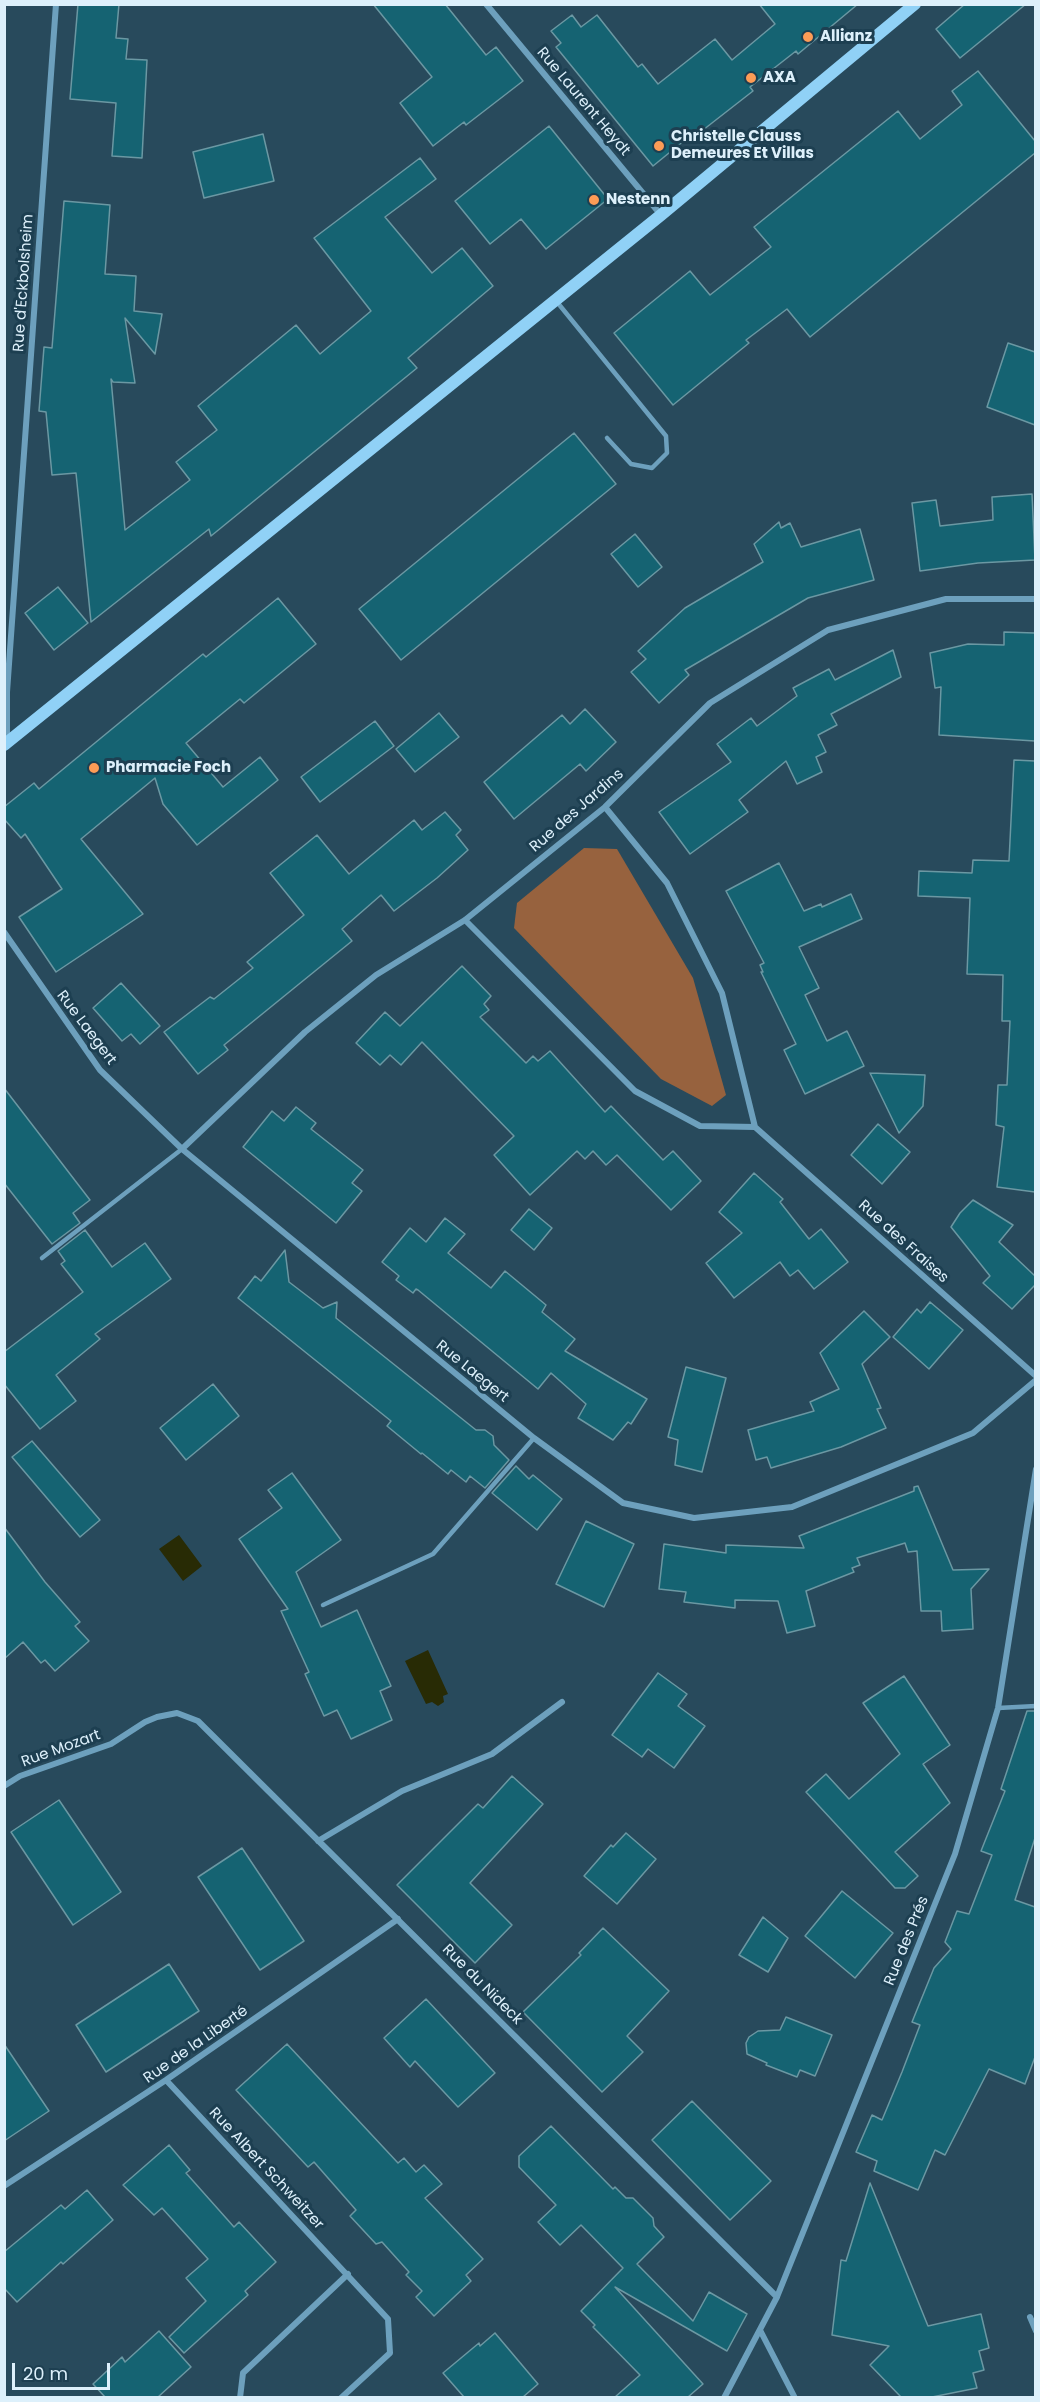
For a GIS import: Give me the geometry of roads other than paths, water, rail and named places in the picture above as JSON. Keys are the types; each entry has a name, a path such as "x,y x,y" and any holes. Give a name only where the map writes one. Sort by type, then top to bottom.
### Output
{"main road":[{"path":"6,744 661,215 915,4"}],"street":[{"name":"Rue d'Eckbolsheim","path":"6,744 7,692 56,4"},
{"name":"Rue Laurent Heydt","path":"486,4 661,215"},
{"name":"Rue des Jardins","path":"182,1149 305,1032 376,975 465,920 605,807 710,703 828,630 946,599 1035,599"},
{"path":"465,920 635,1091 700,1126 755,1127 722,993 667,883 605,807"},
{"name":"Rue Laegert","path":"4,932 100,1070 182,1149 534,1438 623,1503 694,1518 792,1507 973,1433 1035,1378"},
{"name":"Rue des Fraises","path":"755,1127 1035,1378"},
{"name":"Rue des Prés","path":"724,2397 777,2297 955,1854 998,1708 1035,1469"},
{"path":"318,1841 402,1791 492,1754 562,1702"},
{"name":"Rue du Nideck","path":"157,1717 177,1713 198,1721 777,2297"},
{"name":"Rue Mozart","path":"4,1786 20,1776 111,1744 157,1717"},
{"name":"Rue de la Liberté","path":"4,2186 166,2080 398,1919"},
{"name":"Rue Albert Schweitzer","path":"166,2080 388,2319 390,2353 341,2397"},
{"path":"240,2397 243,2373 348,2274"},
{"path":"1030,2317 1035,2331"},
{"path":"760,2330 795,2397"}],"lane":[{"path":"555,300 666,436 668,453 652,468 631,464 607,438"},
{"path":"42,1258 182,1149"},
{"path":"323,1605 433,1554 534,1438"},
{"path":"998,1708 1035,1706"}],"place":[{"name":"Allianz","path":"808,37"},
{"name":"AXA","path":"751,78"},
{"name":"Christelle Clauss Demeures Et Villas","path":"659,146"},
{"name":"Nestenn","path":"594,200"},
{"name":"Pharmacie Foch","path":"94,768"}]}
